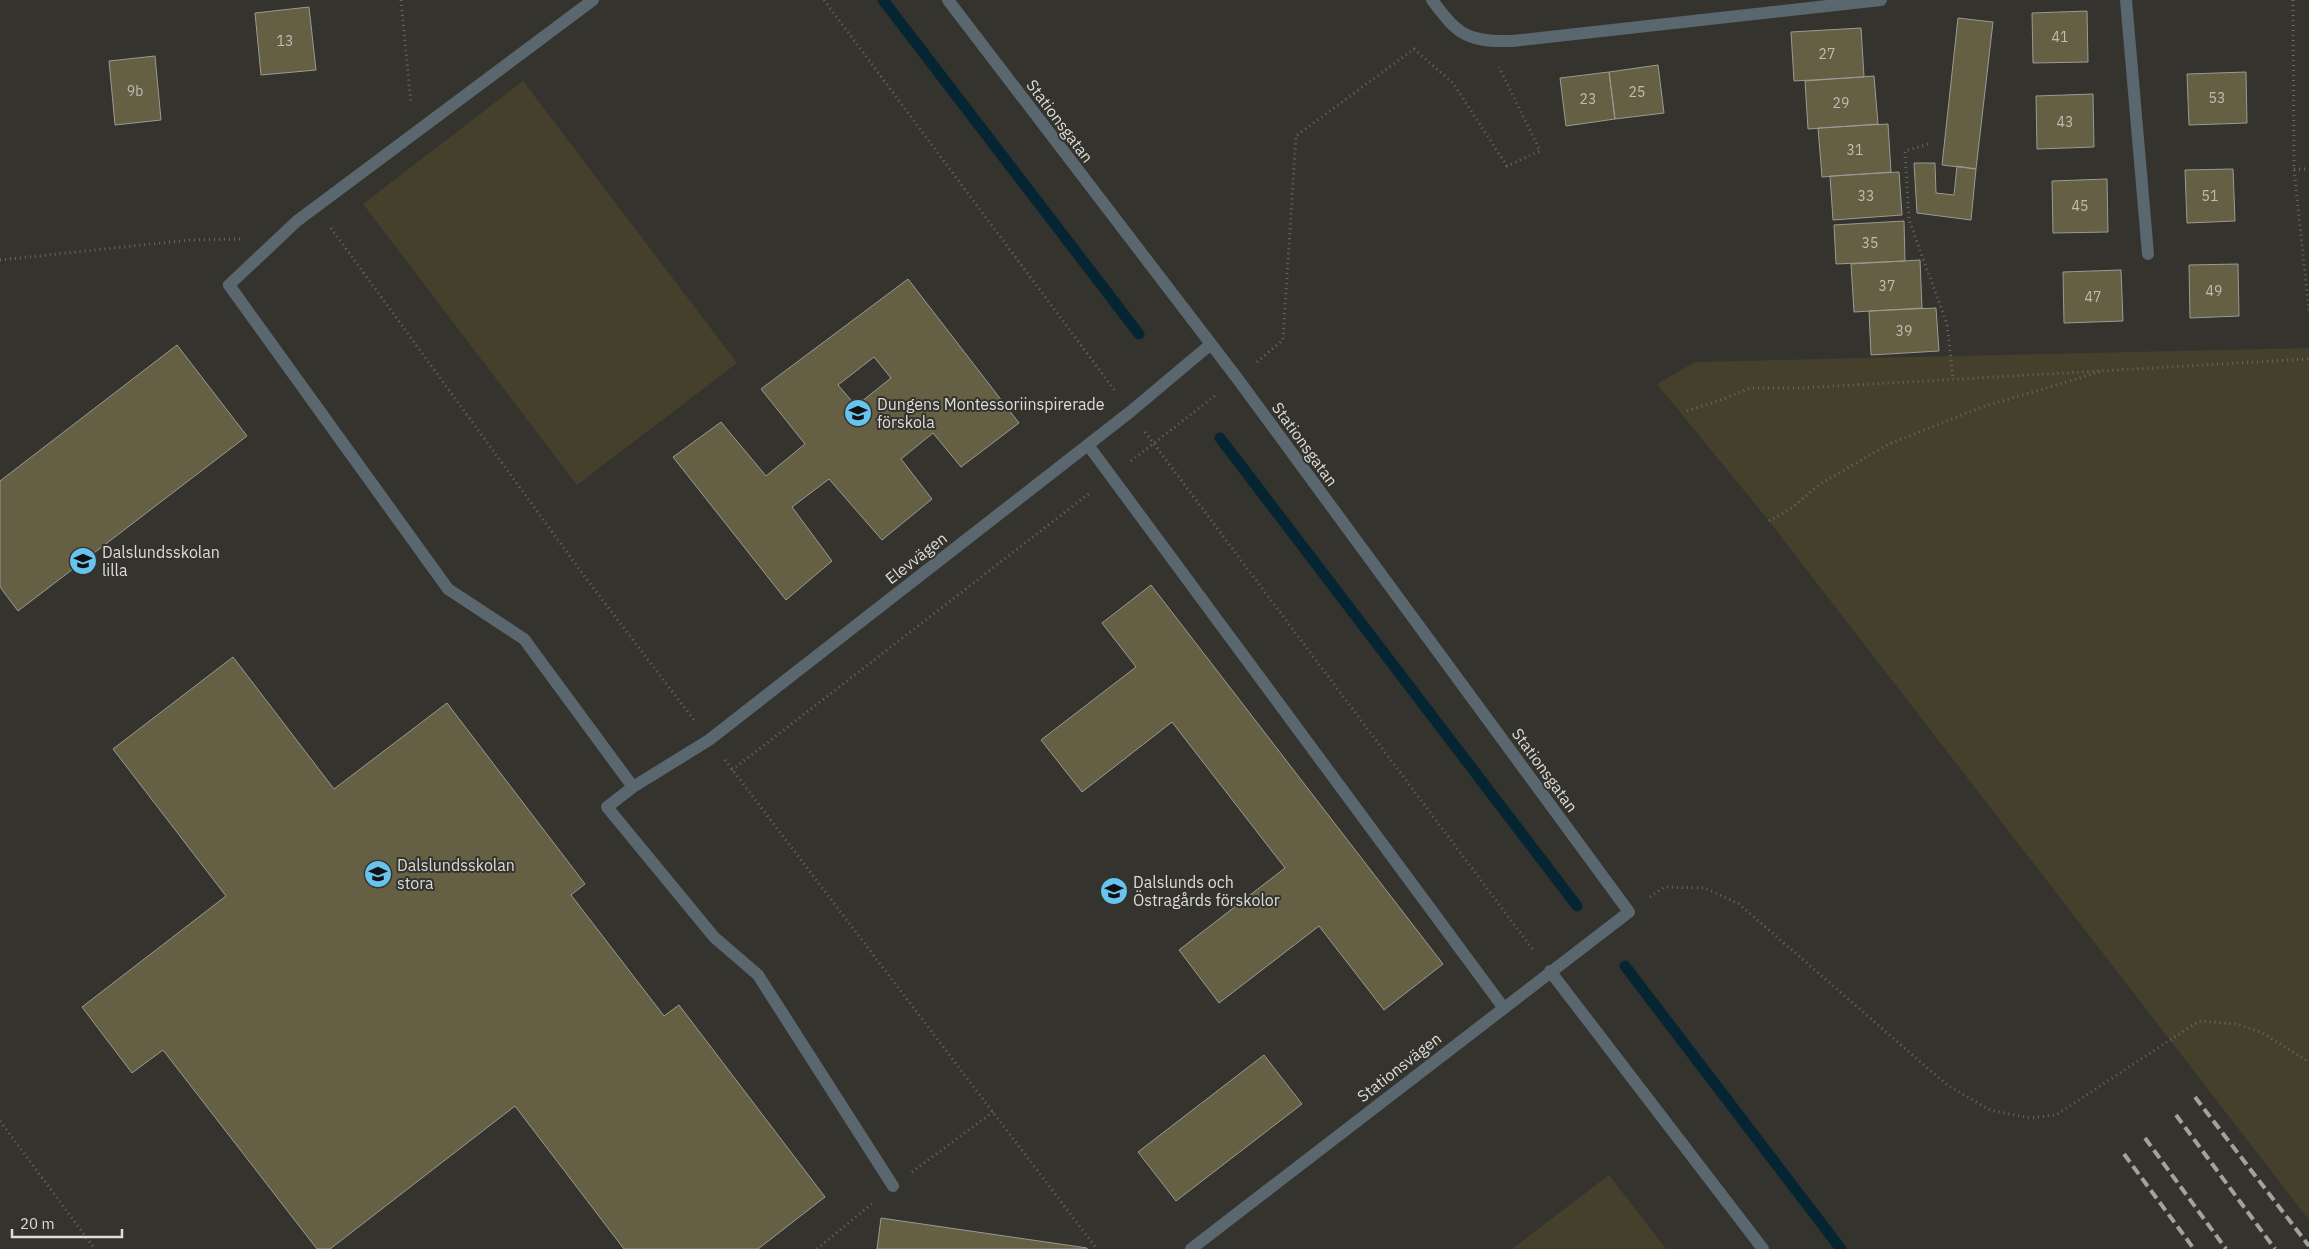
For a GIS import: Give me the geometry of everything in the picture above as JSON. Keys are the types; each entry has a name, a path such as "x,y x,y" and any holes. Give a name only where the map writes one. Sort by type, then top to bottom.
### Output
{"street":[{"path":"593,0 297,221 229,285 448,589 524,639 633,787"},
{"name":"Stationsgatan","path":"948,0 1237,378 1629,912"},
{"path":"1432,0 1447,20 1463,35 1487,42 1512,41 1881,0"},
{"path":"2126,0 2148,254"},
{"name":"Elevvägen","path":"893,1186 758,975 714,937 607,806 633,787 709,740 1130,412 1211,344"},
{"path":"1088,445 1503,1007"},
{"name":"Stationsvägen","path":"1191,1249 1503,1007 1629,912"},
{"path":"1550,971 1763,1249"}],"path":[{"path":"401,0 414,134"},
{"path":"824,0 1130,412 1550,971"},
{"path":"2293,0 2294,170 2309,311"},
{"path":"732,770 1154,443 1283,340 1296,136 1414,49 1453,83 1508,166 1540,151 1487,42"},
{"path":"1928,144 1905,151 1909,220 1947,324 1953,378"},
{"path":"2294,170 2309,169"},
{"path":"0,260 190,240 280,237"},
{"path":"1688,411 1750,388 1801,388 2309,359"},
{"path":"1769,521 1793,508 1820,484 1889,444 1982,407 2108,370"},
{"path":"1629,912 1664,888 1705,888 1739,904 1947,1085 1990,1110 2030,1118 2056,1115 2199,1021 2236,1024 2261,1032 2309,1062"},
{"path":"0,1121 95,1249"}],"shaded area":[{"path":"523,81 737,363 577,485 363,204"},
{"path":"2309,348 2309,1220 1769,521 1657,384 1695,362"},
{"path":"1609,1175 1666,1249 1512,1249"}],"building":[{"path":"309,7 316,70 261,75 255,13"},
{"path":"2087,11 2088,62 2033,63 2032,13"},
{"path":"1958,18 1993,22 1976,169 1942,165"},
{"path":"1861,28 1864,77 1794,81 1791,32"},
{"path":"155,56 161,120 115,125 109,61"},
{"path":"1658,65 1664,113 1615,119 1609,72"},
{"path":"1609,72 1615,119 1566,126 1560,78"},
{"path":"2246,72 2247,123 2189,125 2187,74"},
{"path":"1874,76 1878,124 1808,129 1805,81"},
{"path":"2093,94 2094,147 2037,149 2036,96"},
{"path":"1888,124 1891,172 1822,177 1818,128"},
{"path":"1914,163 1935,163 1936,193 1954,195 1957,166 1976,169 1971,220 1917,213"},
{"path":"2233,169 2235,221 2187,223 2185,170"},
{"path":"1899,172 1902,215 1833,220 1830,176"},
{"path":"2107,179 2108,232 2053,233 2052,181"},
{"path":"1904,221 1905,261 1836,264 1834,225"},
{"path":"1920,260 1922,308 1854,312 1851,264"},
{"path":"2238,264 2239,316 2190,318 2189,265"},
{"path":"2121,270 2123,321 2064,323 2063,272"},
{"path":"908,279 1019,423 961,467 933,433 901,459 932,499 882,540 829,479 792,507 832,561 786,600 673,457 721,422 766,476 805,444 761,389","holes":["874,357 891,378 856,406 838,385"]},
{"path":"1936,308 1939,351 1871,355 1869,311"},
{"path":"177,345 247,436 18,611 0,587 0,481"},
{"path":"1151,585 1443,964 1384,1010 1319,926 1219,1003 1179,950 1285,868 1172,722 1082,792 1041,740 1136,667 1102,623"},
{"path":"233,657 334,789 447,703 585,884 571,895 664,1016 679,1005 825,1197 758,1249 624,1249 515,1106 330,1249 317,1249 163,1050 132,1073 82,1007 226,896 113,749"},
{"path":"1264,1055 1302,1104 1176,1201 1138,1152"},
{"path":"881,1218 1087,1248 1087,1249 877,1249"}],"waterway":[{"path":"883,0 1139,334"},
{"path":"1220,438 1577,906"},
{"path":"1625,966 1841,1249"}],"railway":[{"path":"2195,1097 2309,1246"},
{"path":"2176,1115 2275,1249"},
{"path":"2145,1138 2226,1249"},
{"path":"2124,1154 2194,1249"}],"place":[{"name":"Dungens Montessoriinspirerade förskola","path":"858,413"},
{"name":"Dalslundsskolan lilla","path":"83,561"},
{"name":"Dalslundsskolan stora","path":"378,874"},
{"name":"Dalslunds och Östragårds förskolor","path":"1114,891"}]}
